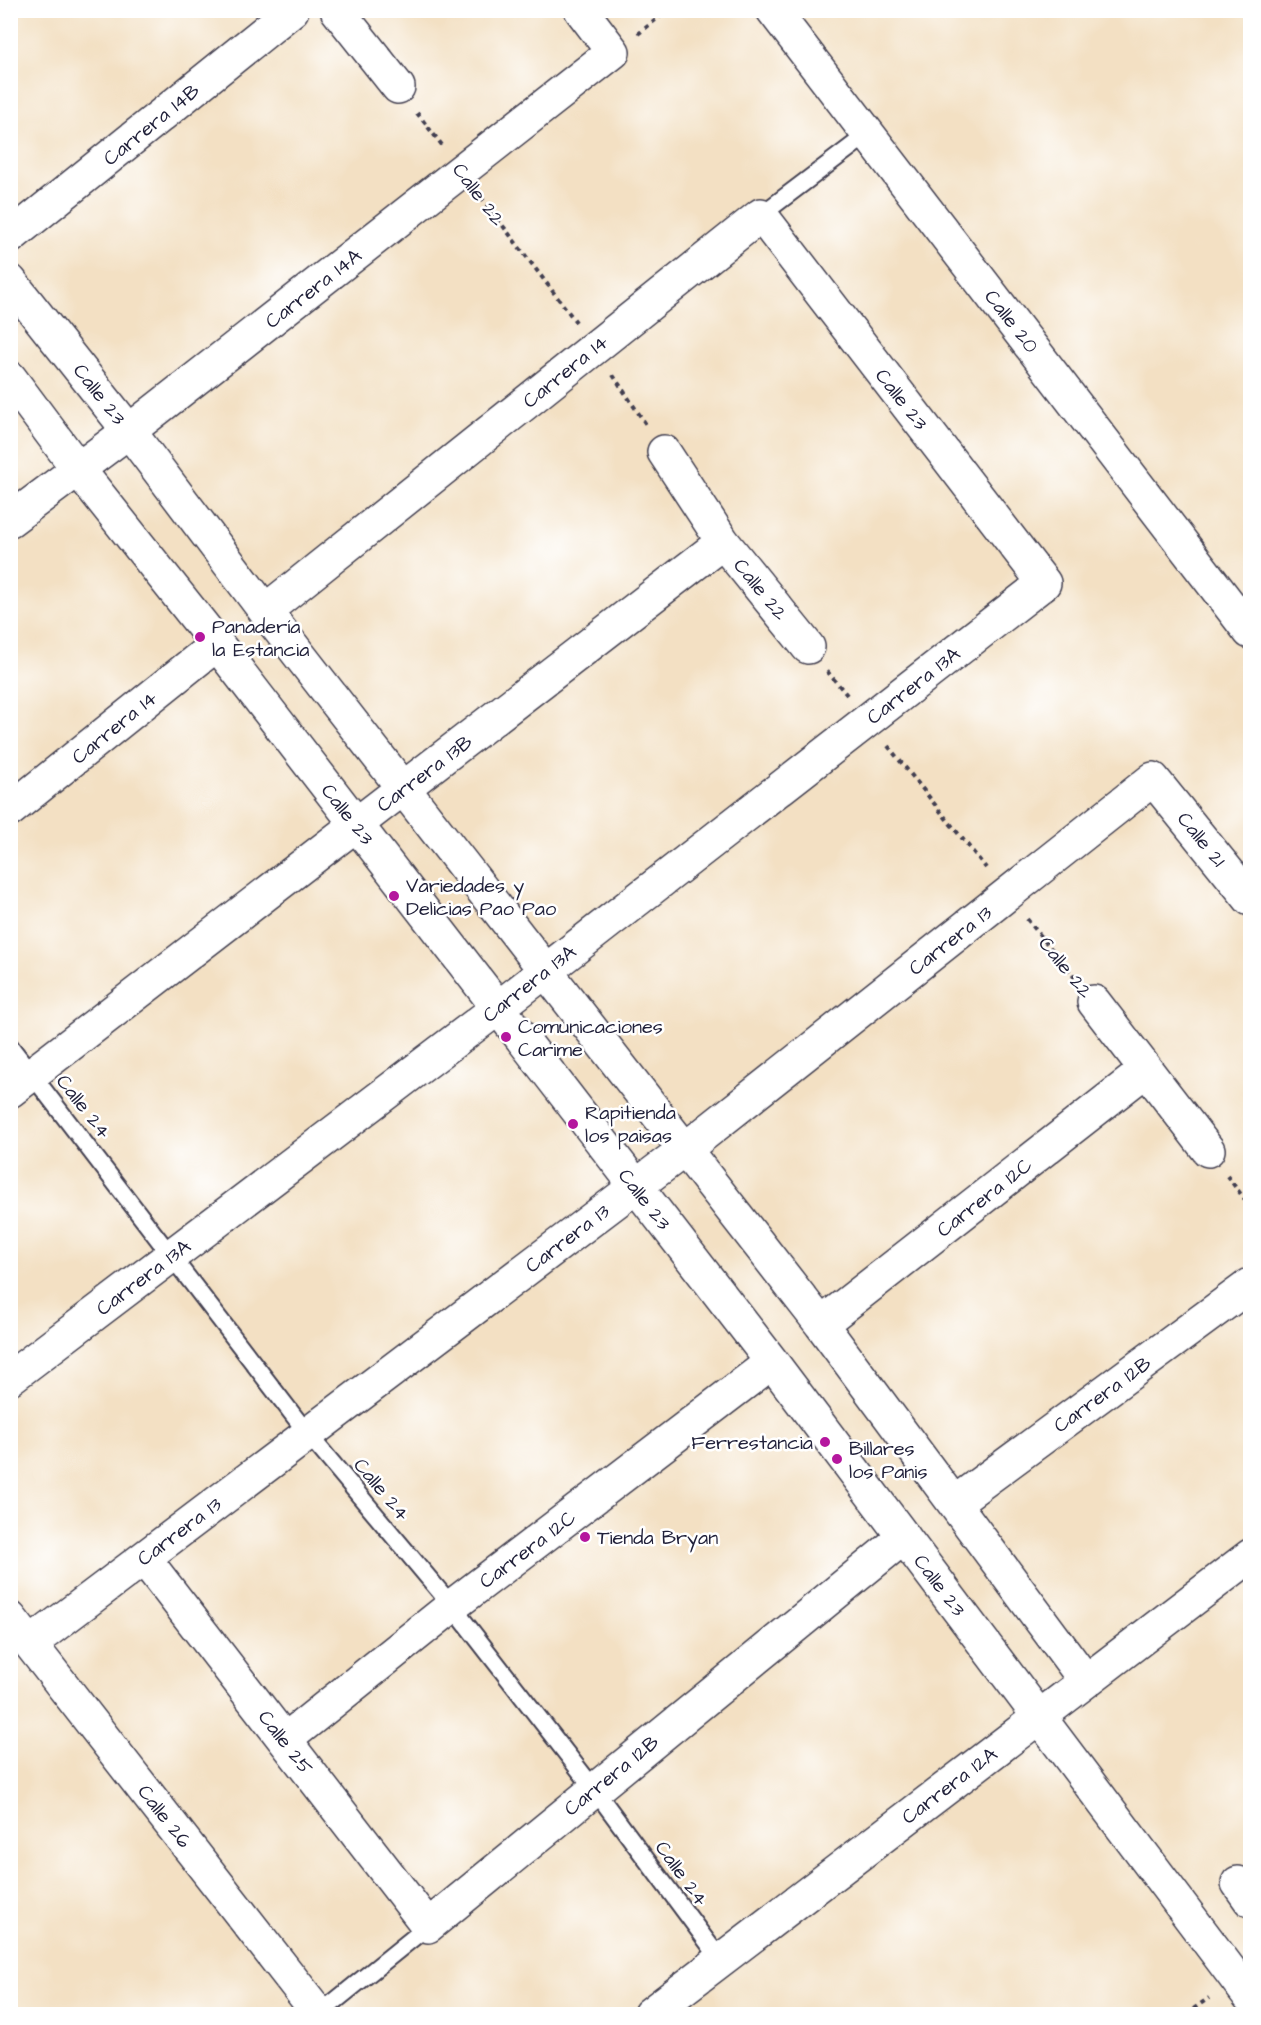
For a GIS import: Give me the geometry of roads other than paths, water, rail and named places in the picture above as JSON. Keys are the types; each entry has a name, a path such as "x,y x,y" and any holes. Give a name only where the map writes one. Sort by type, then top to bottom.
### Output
{"street":[{"name":"Carrera 14B","path":"10,237 292,10"},
{"path":"337,10 398,87"},
{"name":"Carrera 14A","path":"10,520 129,431 613,52 581,10"},
{"name":"Calle 20","path":"773,10 1251,632"},
{"name":"Carrera 14","path":"265,611 761,215"},
{"name":"Calle 23","path":"761,215 1044,583"},
{"name":"Calle 23","path":"10,281 129,431 265,611 821,1324 1085,1680"},
{"name":"Calle 23","path":"10,378 78,469 217,644 772,1362 1251,1997"},
{"name":"Calle 22","path":"664,452 723,542 808,647"},
{"name":"Carrera 13B","path":"21,1082 404,790 723,542"},
{"name":"Carrera 13A","path":"10,1378 498,1008 1044,583"},
{"name":"Carrera 14","path":"10,810 217,644"},
{"name":"Carrera 13","path":"30,1644 684,1150 1153,779"},
{"name":"Calle 21","path":"1153,779 1251,899"},
{"name":"Calle 22","path":"1094,1002 1208,1150"},
{"name":"Carrera 12C","path":"821,1324 1146,1070"},
{"name":"Carrera 12B","path":"954,1503 1251,1285"},
{"name":"Carrera 12C","path":"285,1740 452,1606 772,1362"},
{"name":"Carrera 12B","path":"428,1926 904,1537"},
{"name":"Carrera 12A","path":"650,2014 1085,1680 1251,1556"},
{"name":"Calle 25","path":"144,1558 428,1926"},
{"name":"Calle 26","path":"10,1618 319,2014"}],"lane":[{"name":"Carrera 14","path":"761,215 868,134"},
{"name":"Calle 24","path":"10,1046 21,1082 172,1255 308,1433 452,1606 594,1789 720,1959"},
{"name":"Carrera 12B","path":"319,2014 428,1926"}],"place":[{"name":"Panadería la Estancia","path":"200,637"},
{"name":"Variedades y Delicias Pao Pao","path":"394,896"},
{"name":"Comunicaciones Carime","path":"506,1037"},
{"name":"Rapitienda los paisas","path":"573,1124"},
{"name":"Ferrestancia","path":"825,1442"},
{"name":"Billares los Panis","path":"837,1459"},
{"name":"Tienda Bryan","path":"585,1537"}]}
